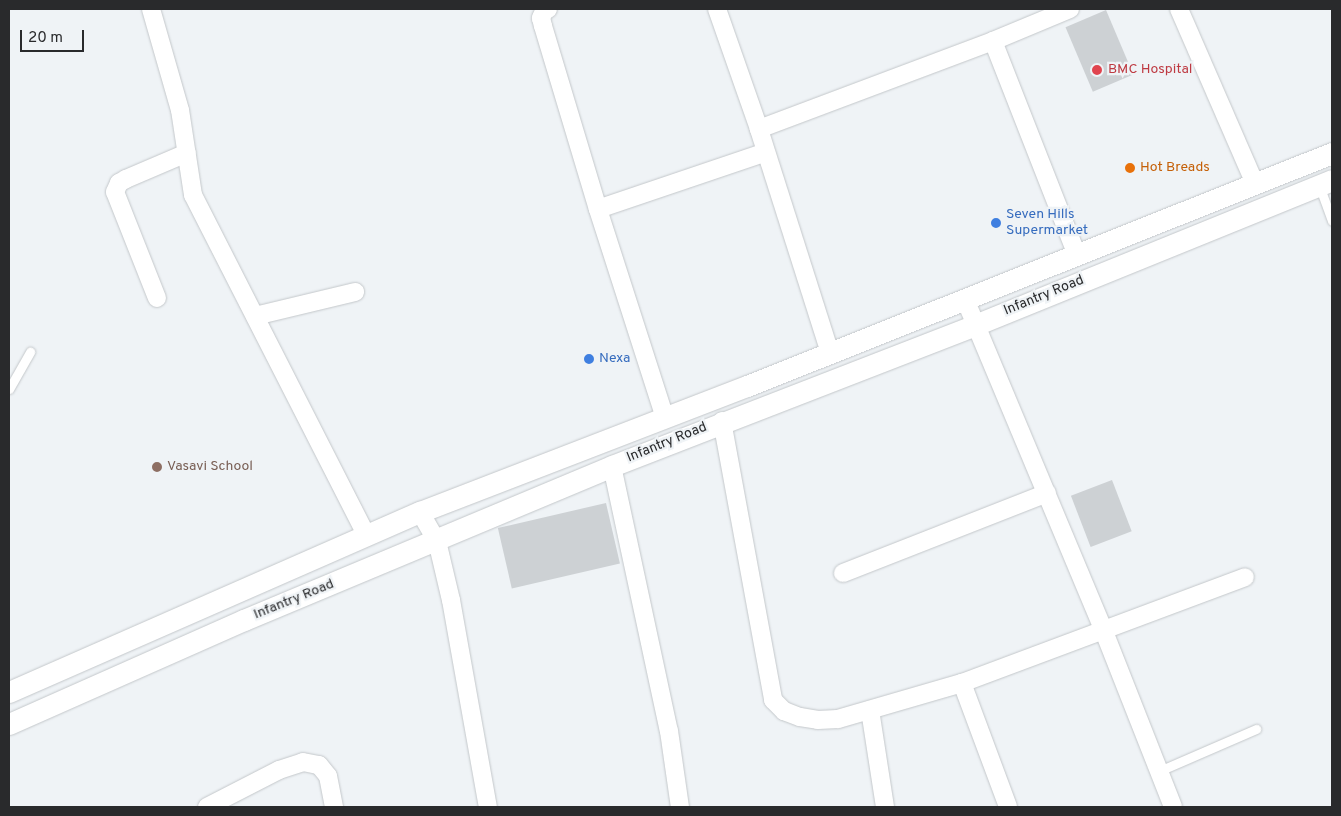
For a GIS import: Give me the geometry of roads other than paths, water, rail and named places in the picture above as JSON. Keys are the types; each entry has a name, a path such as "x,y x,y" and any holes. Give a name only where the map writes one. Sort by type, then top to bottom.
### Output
{"street":[{"path":"151,9 180,110 193,195 366,535"},
{"path":"548,9 544,11 542,18 543,26 598,209 665,418"},
{"path":"717,9 759,129 830,353"},
{"path":"759,129 993,41 1070,9"},
{"path":"1179,9 1255,184"},
{"path":"993,41 1077,255"},
{"path":"598,209 766,152"},
{"path":"157,298 115,192 119,183 126,179 187,153"},
{"name":"Infantry Road","path":"9,692 420,512 665,418 1332,153"},
{"name":"Infantry Road","path":"9,724 244,620 437,541 612,466 722,421 974,325 1326,183"},
{"path":"255,316 355,292"},
{"path":"965,299 974,325 1104,629 1158,771 1174,807"},
{"path":"722,421 773,700 784,711 800,717 818,720 838,719 962,683 1245,577"},
{"path":"612,466 668,731 680,807"},
{"path":"844,573 1047,493"},
{"path":"420,512 437,541 455,618 488,807"},
{"path":"962,683 1008,807"},
{"path":"870,710 885,807"},
{"path":"207,807 279,770 303,762 319,765 328,776 334,807"}],"lane":[{"path":"1326,183 1332,221"},
{"path":"9,389 30,352"},
{"path":"1158,771 1256,728"}],"place":[{"name":"BMC Hospital","path":"1097,70"},
{"name":"Hot Breads","path":"1130,168"},
{"name":"Seven Hills Supermarket","path":"996,223"},
{"name":"Nexa","path":"589,359"},
{"name":"Vasavi School","path":"157,467"}]}
